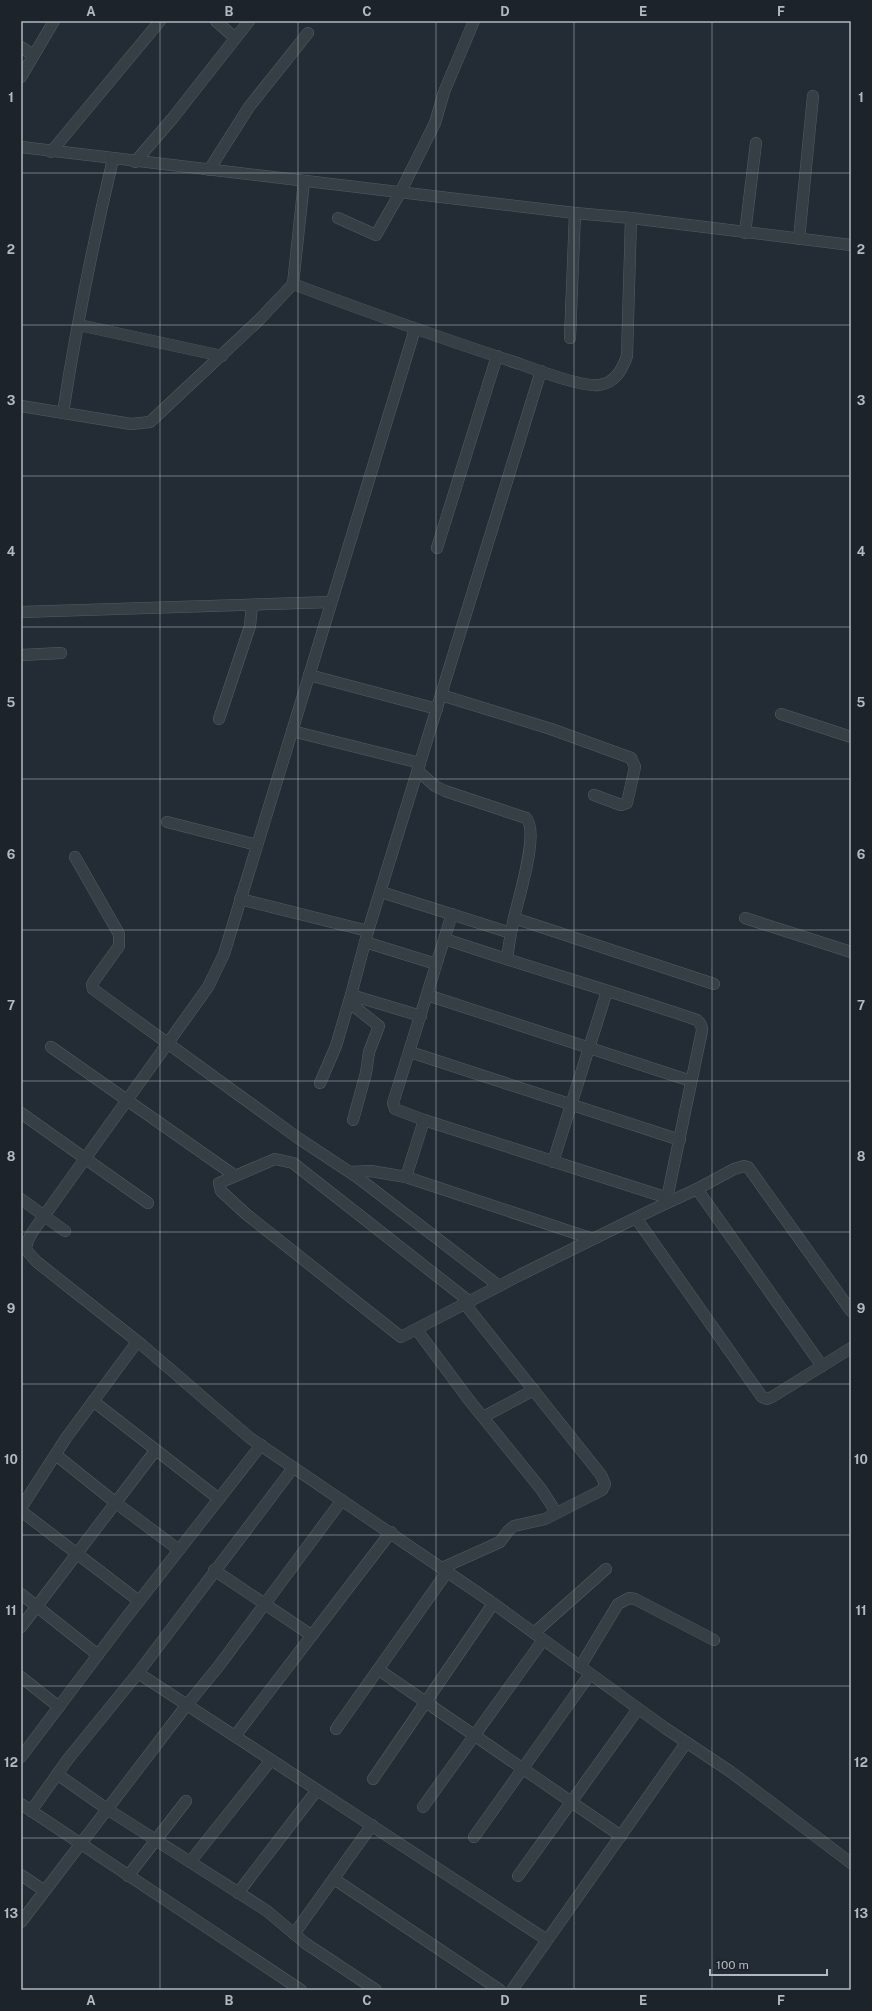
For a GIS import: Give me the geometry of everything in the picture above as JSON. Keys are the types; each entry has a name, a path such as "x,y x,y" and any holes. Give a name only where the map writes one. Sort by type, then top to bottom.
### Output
{"street":[{"path":"21,78 54,21"},
{"path":"51,152 160,21"},
{"path":"216,21 235,38"},
{"path":"135,162 172,119 249,21"},
{"path":"338,218 376,235 435,123 444,92 474,21"},
{"path":"209,170 249,107 308,32"},
{"path":"21,47 33,55"},
{"path":"799,239 814,96"},
{"path":"745,233 756,143"},
{"path":"21,148 304,182 631,218 851,245"},
{"path":"63,414 96,230 113,159"},
{"path":"21,406 131,424 145,424 155,418 222,356 293,284 304,182"},
{"path":"570,338 575,213"},
{"path":"293,284 414,329 541,371 587,384 598,385 606,383 615,377 623,368 627,356 631,218"},
{"path":"78,325 222,356"},
{"path":"414,329 224,954 208,987 44,1216 28,1241 26,1250 38,1262 261,1445 293,1468 391,1532 638,1709 731,1772 851,1863"},
{"path":"437,548 496,356"},
{"path":"320,1083 336,1046 353,996 368,931 541,371"},
{"path":"21,612 331,602"},
{"path":"219,719 236,663 250,626 252,605"},
{"path":"21,655 61,653"},
{"path":"309,675 437,709"},
{"path":"441,696 551,729 631,758 635,767 627,803 621,804 594,795"},
{"path":"781,714 851,738"},
{"path":"292,731 419,767 435,786 445,791 526,818 529,821 530,831 527,869 514,918 507,958"},
{"path":"167,822 257,845"},
{"path":"75,857 114,926 120,940 119,946 94,981 92,986 93,989 298,1138 350,1172 499,1286"},
{"path":"381,892 511,933"},
{"path":"240,899 368,931"},
{"path":"452,914 393,1106 398,1111 667,1201"},
{"path":"514,918 714,984"},
{"path":"745,918 851,952"},
{"path":"444,939 507,958 607,992 652,1004 700,1023 702,1028 667,1201"},
{"path":"365,942 436,964"},
{"path":"553,1162 607,992"},
{"path":"427,995 692,1081"},
{"path":"353,996 421,1016"},
{"path":"353,996 356,1008 380,1026 369,1052 366,1073 353,1120"},
{"path":"51,1047 234,1175"},
{"path":"410,1052 571,1106 680,1140"},
{"path":"21,1112 86,1157 148,1203"},
{"path":"406,1177 424,1120"},
{"path":"336,1729 379,1670 430,1594 444,1570 500,1542 514,1526 546,1519 556,1512 602,1490 605,1484 601,1475 572,1440 468,1303 293,1163 275,1159 221,1181 218,1186 246,1214 398,1336 404,1336 417,1330 468,1303 499,1286 667,1201 697,1189 734,1169 744,1166 748,1167 851,1311"},
{"path":"350,1172 371,1171 406,1177 593,1239"},
{"path":"697,1189 822,1366"},
{"path":"21,1199 65,1231"},
{"path":"636,1218 762,1397 767,1399 772,1397 851,1348"},
{"path":"417,1330 483,1417 541,1489 556,1512"},
{"path":"21,1508 93,1401 137,1342"},
{"path":"483,1417 534,1390"},
{"path":"93,1401 219,1499"},
{"path":"21,1757 261,1445"},
{"path":"21,1627 156,1451"},
{"path":"56,1455 116,1503 179,1550"},
{"path":"31,1811 57,1774 138,1674 214,1570 293,1468"},
{"path":"21,1922 186,1706 218,1667 263,1604 342,1500"},
{"path":"21,1511 140,1601"},
{"path":"235,1736 391,1532"},
{"path":"423,1807 475,1736 539,1637 606,1569"},
{"path":"214,1570 311,1636"},
{"path":"21,1594 98,1655"},
{"path":"580,1667 618,1604 624,1599 635,1599 714,1640"},
{"path":"373,1779 427,1703 493,1604"},
{"path":"379,1670 620,1836"},
{"path":"138,1674 547,1940"},
{"path":"474,1837 501,1796 590,1674"},
{"path":"21,1677 59,1707"},
{"path":"518,1876 638,1709"},
{"path":"512,1990 686,1742"},
{"path":"190,1862 271,1760"},
{"path":"57,1774 107,1809 267,1911 305,1943 376,1990"},
{"path":"238,1893 317,1790"},
{"path":"128,1876 186,1802"},
{"path":"21,1804 301,1990"},
{"path":"294,1934 372,1825"},
{"path":"21,1875 45,1891"},
{"path":"334,1879 500,1990"}]}
